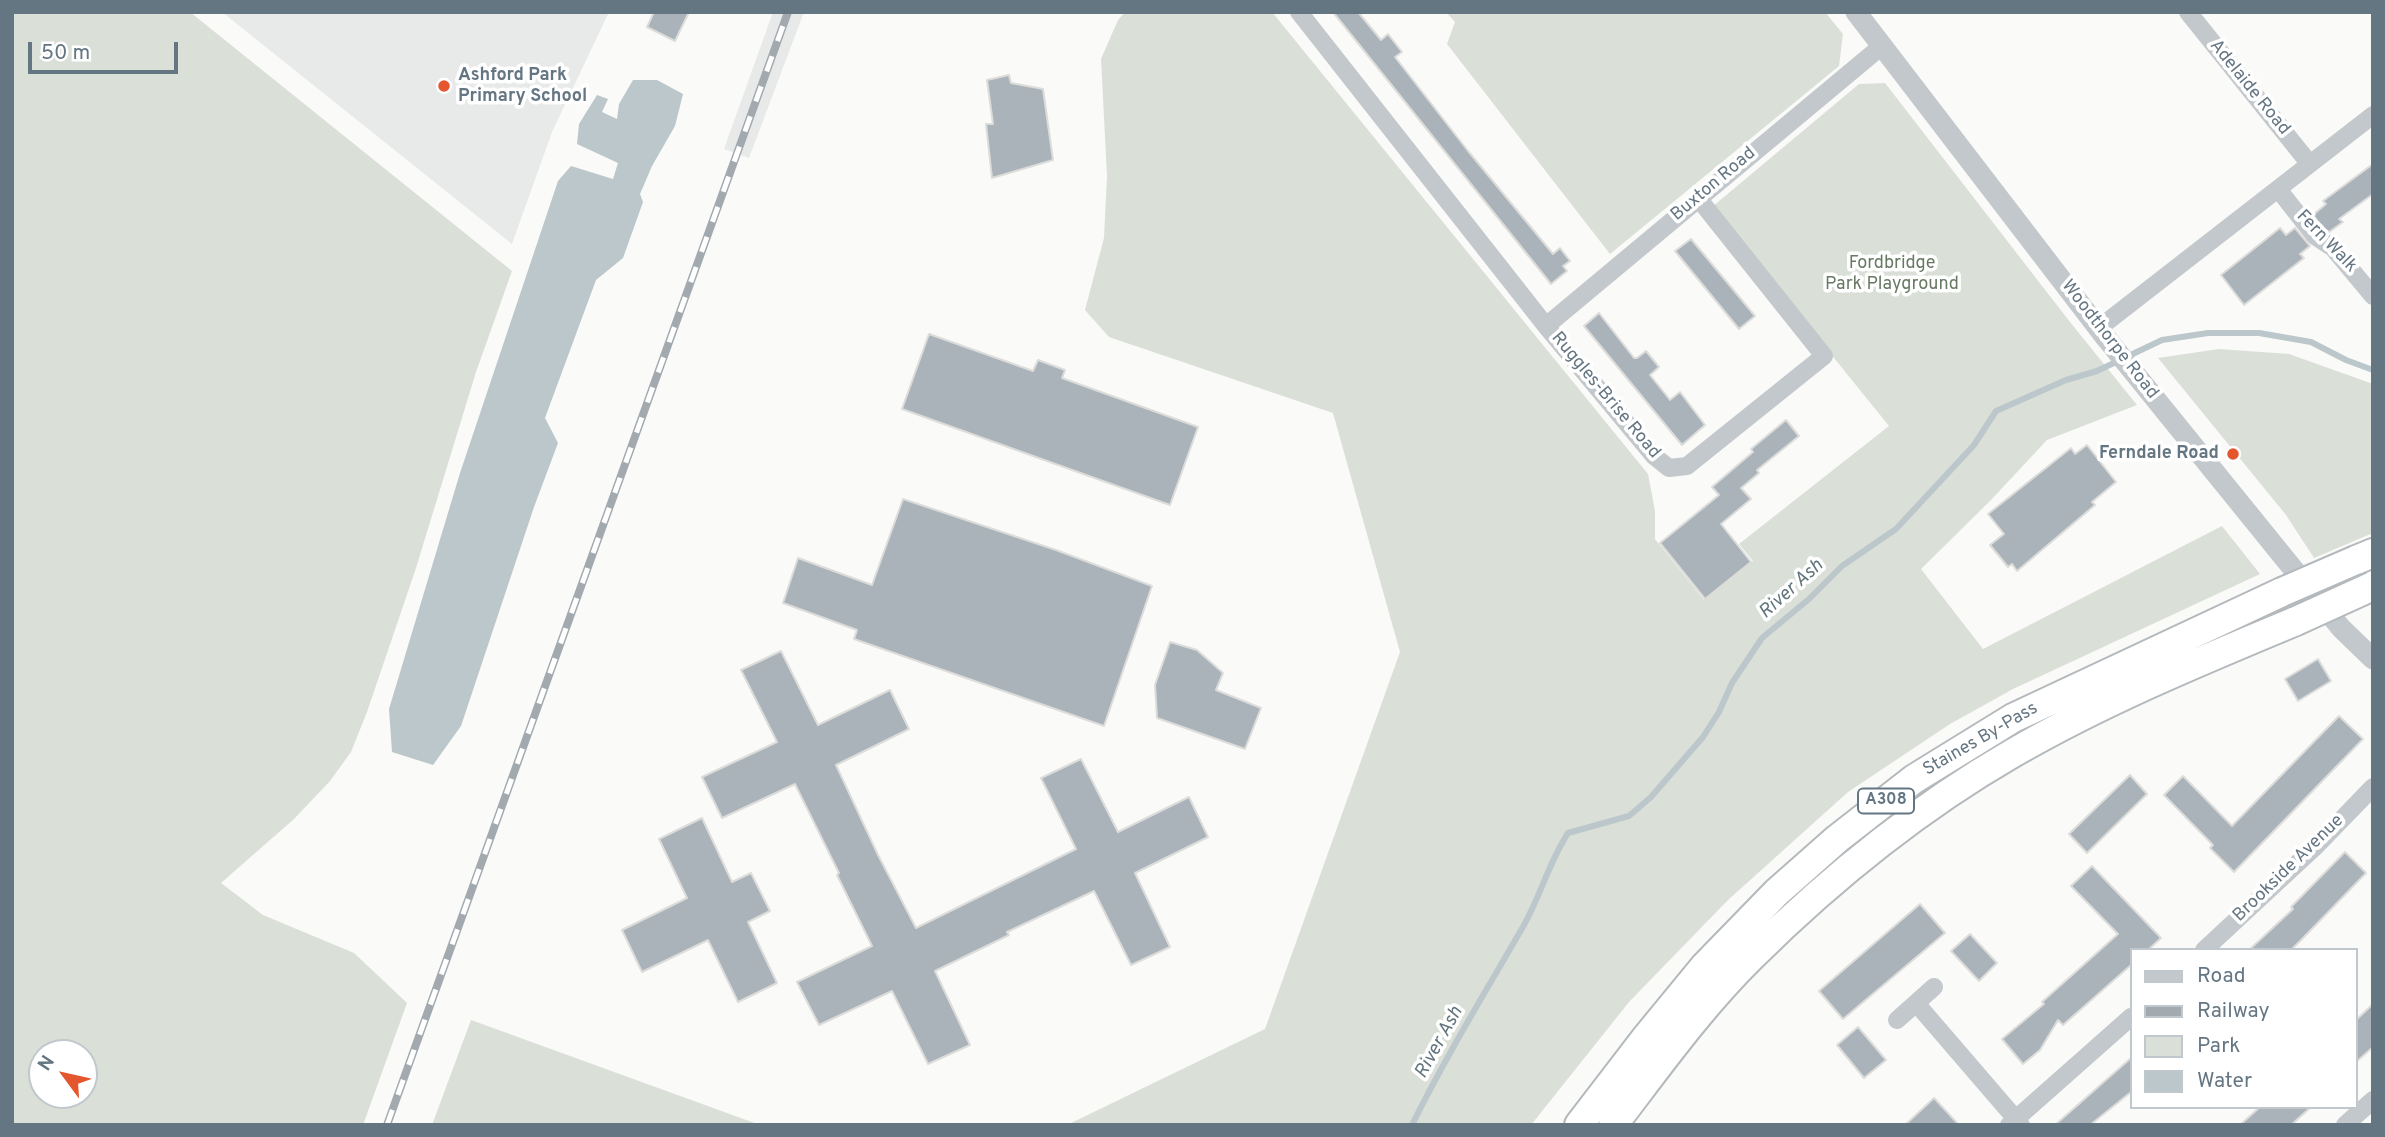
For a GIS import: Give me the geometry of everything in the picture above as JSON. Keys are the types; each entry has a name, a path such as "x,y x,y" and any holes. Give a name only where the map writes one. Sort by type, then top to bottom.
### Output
{"highway":[{"name":"Staines By-Pass","path":"1579,1125 1645,1039 1714,957 1777,892 1837,839 1914,779 2013,718 2365,556"},
{"name":"Staines By-Pass","path":"1613,1125 1663,1060 1748,959 1807,903 1917,814 2014,753 2103,706 2373,586"}],"street":[{"name":"Ruggles-Brise Road","path":"1299,12 1546,326 1654,456 1669,468 1688,466 1824,356 1698,198"},
{"name":"Woodthorpe Road","path":"1856,12 2122,357 2341,628 2373,659"},
{"name":"Adelaide Road","path":"2188,12 2309,163"},
{"name":"Buxton Road","path":"1546,326 1883,45"},
{"path":"2099,328 2373,115"},
{"name":"Fern Walk","path":"2278,189 2315,236 2333,248 2373,296"},
{"name":"Brookside Avenue","path":"2206,948 2315,847 2373,787"},
{"path":"1896,1020 1934,987"},
{"path":"1916,1003 2015,1123 2130,1018"},
{"path":"2345,1125 2373,1100"}],"shaded area":[{"name":"Ashford Park Primary School","path":"222,12 609,12 552,132 512,244"},
{"path":"773,12 804,12 749,158 724,149"}],"green space":[{"path":"12,12 190,12 512,271 476,372 416,568 351,752 330,781 294,819 221,883 263,915 354,953 407,1003 363,1125 12,1125"},
{"name":"Fordbridge Park Playground","path":"1125,12 1272,12 1648,474 1655,511 1655,539 1704,600 1753,561 1739,544 1889,426 1712,207 1859,84 1885,83 2137,405 2047,440 1921,569 1983,649 2222,526 2260,574 2013,689 1950,724 1848,792 1728,900 1629,1002 1531,1125 1067,1125 1265,1029 1400,652 1333,413 1109,337 1085,310 1104,238 1107,176 1101,59 1118,20"},
{"path":"1446,12 1825,12 1843,34 1839,66 1610,254 1447,44 1455,22"},
{"path":"2219,349 2289,354 2373,384 2373,533 2314,558 2286,515 2158,358"},
{"path":"471,1020 760,1125 432,1125"}],"water":[{"path":"633,80 657,80 683,94 675,126 652,166 640,194 643,202 623,258 596,280 545,418 558,443 461,726 433,765 392,752 389,709 460,473 558,181 571,166 613,179 618,163 577,144 579,124 597,95 608,99 602,112 617,119 619,104"}],"building":[{"path":"654,12 689,12 675,41 647,27"},
{"path":"1333,12 1358,12 1381,40 1388,34 1402,52 1395,57 1468,151 1553,254 1560,248 1570,261 1563,266 1567,271 1551,284"},
{"path":"1009,75 1011,83 1043,89 1053,160 992,178 986,124 993,124 987,80"},
{"path":"2373,164 2373,194 2339,219 2343,222 2329,232 2323,228 2313,215 2326,204 2323,201"},
{"path":"2280,228 2286,235 2295,228 2310,246 2300,254 2304,258 2244,305 2221,275"},
{"path":"1691,239 1755,316 1739,329 1675,251"},
{"path":"1599,313 1634,358 1646,351 1659,367 1650,375 1670,400 1680,392 1705,425 1682,445 1584,326"},
{"path":"929,334 1033,371 1038,360 1065,370 1062,378 1198,427 1170,505 902,409"},
{"path":"1786,420 1799,436 1757,470 1759,473 1741,488 1751,499 1721,524 1751,562 1705,599 1660,543 1719,495 1712,487"},
{"path":"2087,445 2116,482 2092,502 2095,505 2017,571 2012,564 2008,567 1990,545 2004,534 1988,514 2071,448 2075,454"},
{"path":"903,499 1056,550 1152,586 1104,726 854,639 857,630 783,603 798,558 872,585"},
{"path":"1170,642 1197,650 1223,673 1216,690 1261,708 1245,749 1157,718 1155,685"},
{"path":"781,651 818,725 890,690 909,729 836,765 916,928 1076,849 1041,778 1081,759 1118,832 1189,797 1208,837 1135,873 1170,947 1131,965 1094,891 1007,932 1009,935 935,971 970,1045 928,1064 892,991 819,1025 797,982 872,946 837,875 839,873 795,784 722,818 702,777 777,742 741,670"},
{"path":"2318,659 2331,681 2298,701 2285,679"},
{"path":"2339,716 2363,739 2234,872 2210,848 2213,845 2164,795 2183,776 2232,826"},
{"path":"2130,775 2147,794 2087,853 2069,834"},
{"path":"702,818 732,882 751,873 770,911 748,922 777,983 738,1002 708,940 642,972 622,930 687,898 659,839"},
{"path":"2345,852 2366,873 2293,948 2251,948 2293,909 2291,907"},
{"path":"2092,866 2161,938 2150,948 2130,948 2130,966 2063,1025 2058,1020 2040,1050 2023,1064 2002,1039 2044,1004 2042,1002 2118,934 2071,886"},
{"path":"1920,904 1945,933 1843,1019 1819,991"},
{"path":"1970,934 1997,963 1979,981 1951,951"},
{"path":"2373,1004 2373,1047 2357,1061 2357,1019"},
{"path":"1858,1027 1886,1060 1864,1078 1837,1045"},
{"path":"2130,1059 2130,1093 2090,1125 2055,1125"},
{"path":"1934,1098 1959,1125 1905,1125"},
{"path":"2258,1109 2309,1109 2291,1125 2240,1125"}],"waterway":[{"name":"River Ash","path":"1412,1125 1452,1049 1524,925 1568,833 1629,816 1651,797 1703,737 1719,712 1732,683 1762,638 1809,599 1842,566 1896,529 1974,445 1996,411 2066,380 2097,371 2162,340 2208,333 2259,333 2311,342 2373,370"}],"railway":[{"path":"387,1125 788,12"}],"place":[{"name":"Ashford Park Primary School","path":"444,86"},
{"name":"Ferndale Road","path":"2233,454"}]}
